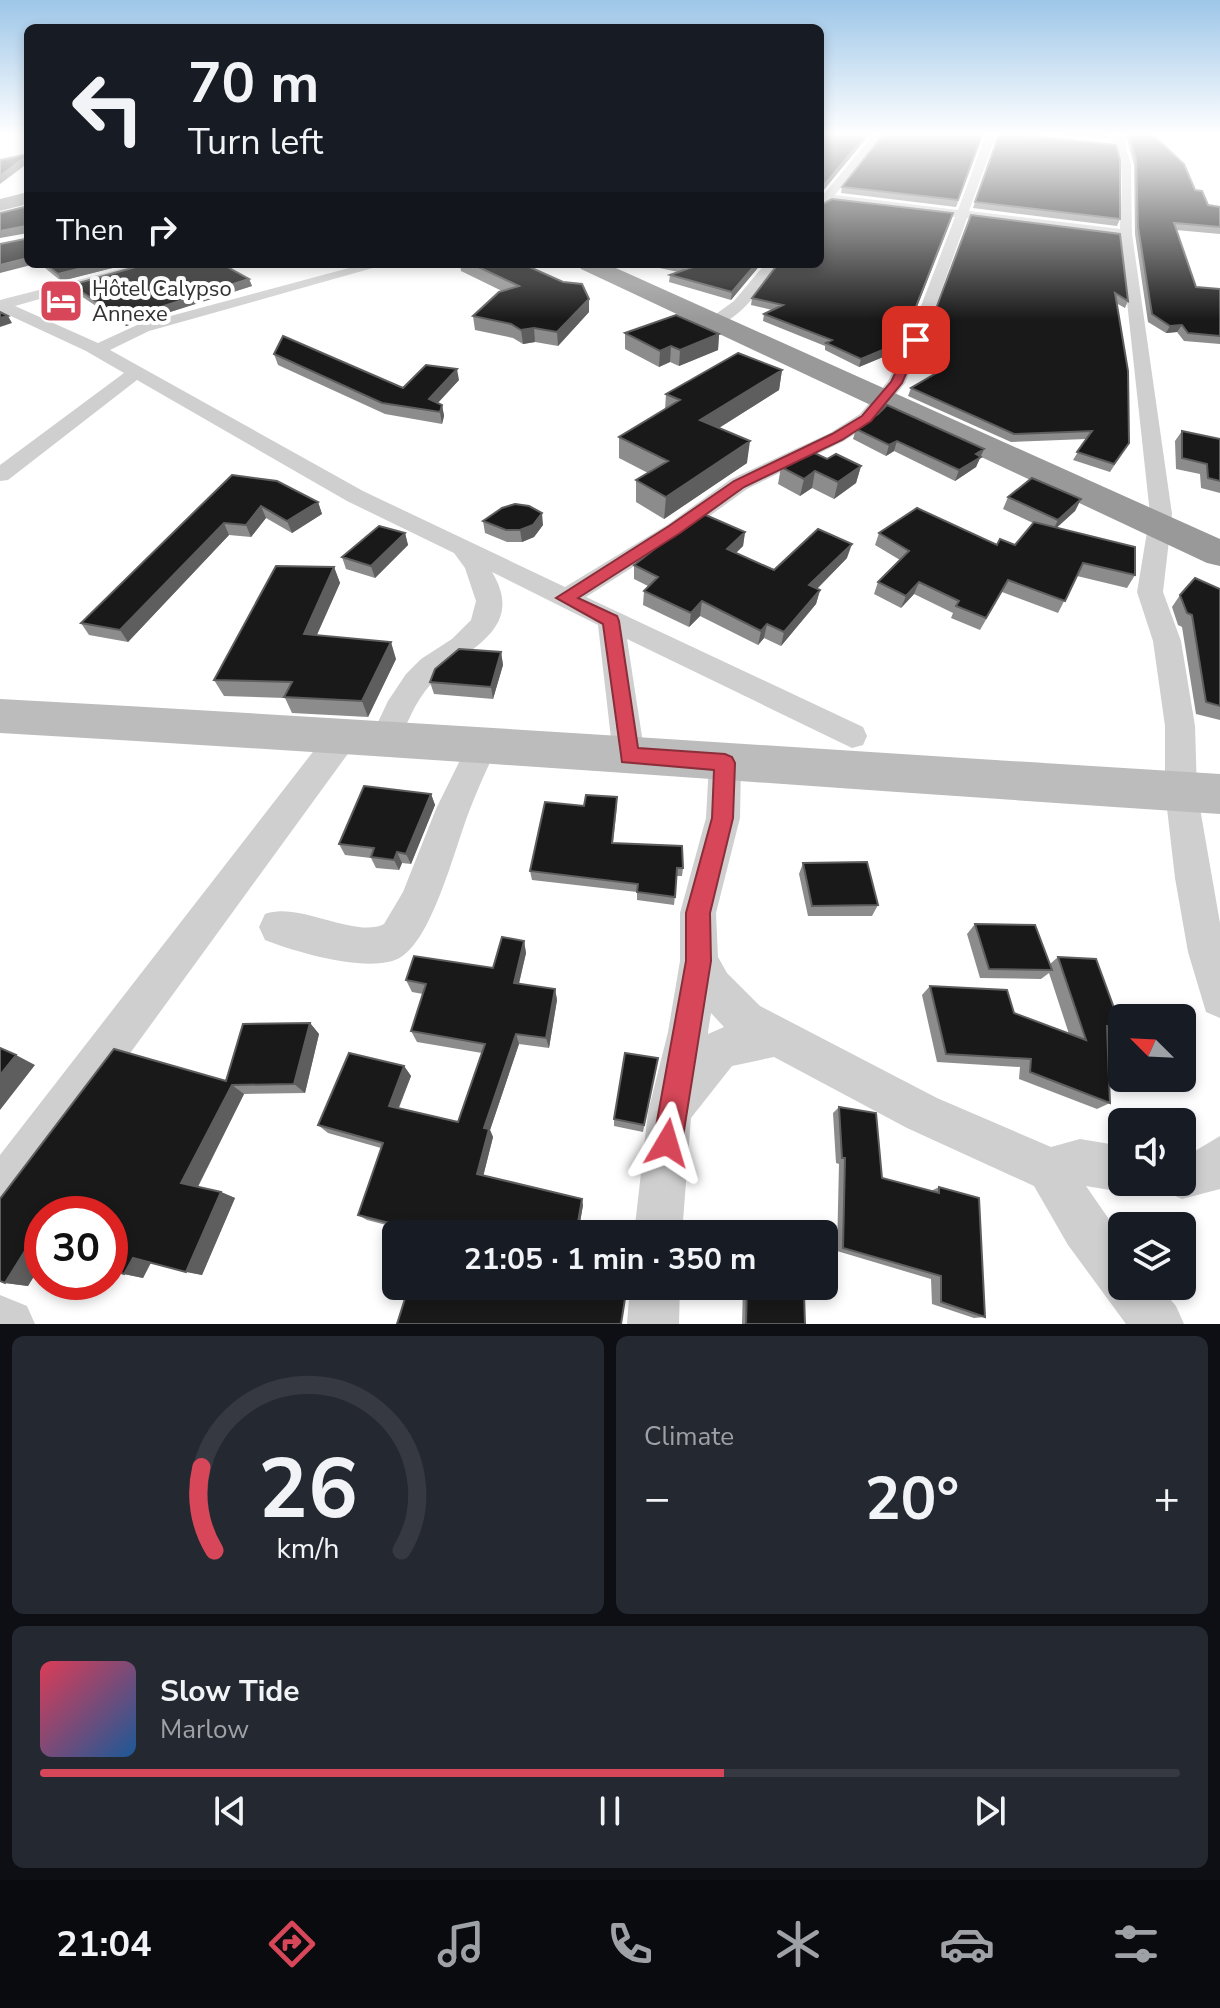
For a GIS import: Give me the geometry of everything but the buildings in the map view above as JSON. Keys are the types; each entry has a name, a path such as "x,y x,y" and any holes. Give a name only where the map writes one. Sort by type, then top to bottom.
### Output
{"highway":[{"path":"0,205 24,199"},
{"path":"604,268 1160,521 1220,554"},
{"path":"1160,521 1220,540"}],"main road":[{"path":"0,716 1200,792"}],"street":[{"path":"565,598 675,530 739,484 867,418 896,383 916,340 968,197"},
{"path":"1126,197 1126,234 1160,521 1150,592 1167,641 1180,726 1200,792 1207,952 1220,998"},
{"path":"824,200 1126,234"},
{"path":"0,305 141,268"},
{"path":"98,351 115,339 143,328 365,268"},
{"path":"720,319 768,268"},
{"path":"0,305 98,351 355,496 852,736"},
{"path":"0,475 135,373"},
{"path":"0,1194 87,1074 364,737 393,717 430,667 476,634 485,622 490,605 485,583 462,549"},
{"path":"611,621 629,756"},
{"path":"278,927 361,944 384,946 394,940 417,905 462,788 482,747"},
{"path":"659,1220 670,1112 688,1032 699,961 698,913 723,818 725,763"},
{"path":"699,961 713,987 746,1020 922,1113 1050,1170 1108,1260"},
{"path":"670,1112 716,1051 746,1040 780,1036"},
{"path":"1196,1174 1206,1172 1220,1159"},
{"path":"1050,1170 1080,1162 1108,1167"},
{"path":"653,1324 654,1300"},
{"path":"1138,1300 1158,1324"},
{"path":"0,1321 9,1324"}],"place":[{"name":"Hôtel Calypso Annexe","path":"61,301"}],"route":[{"path":"667,1143 670,1112 688,1032 699,961 698,913 723,818 725,763 629,756 611,621 565,598 675,530 739,484 837,437 867,418 896,383 916,340"}]}
